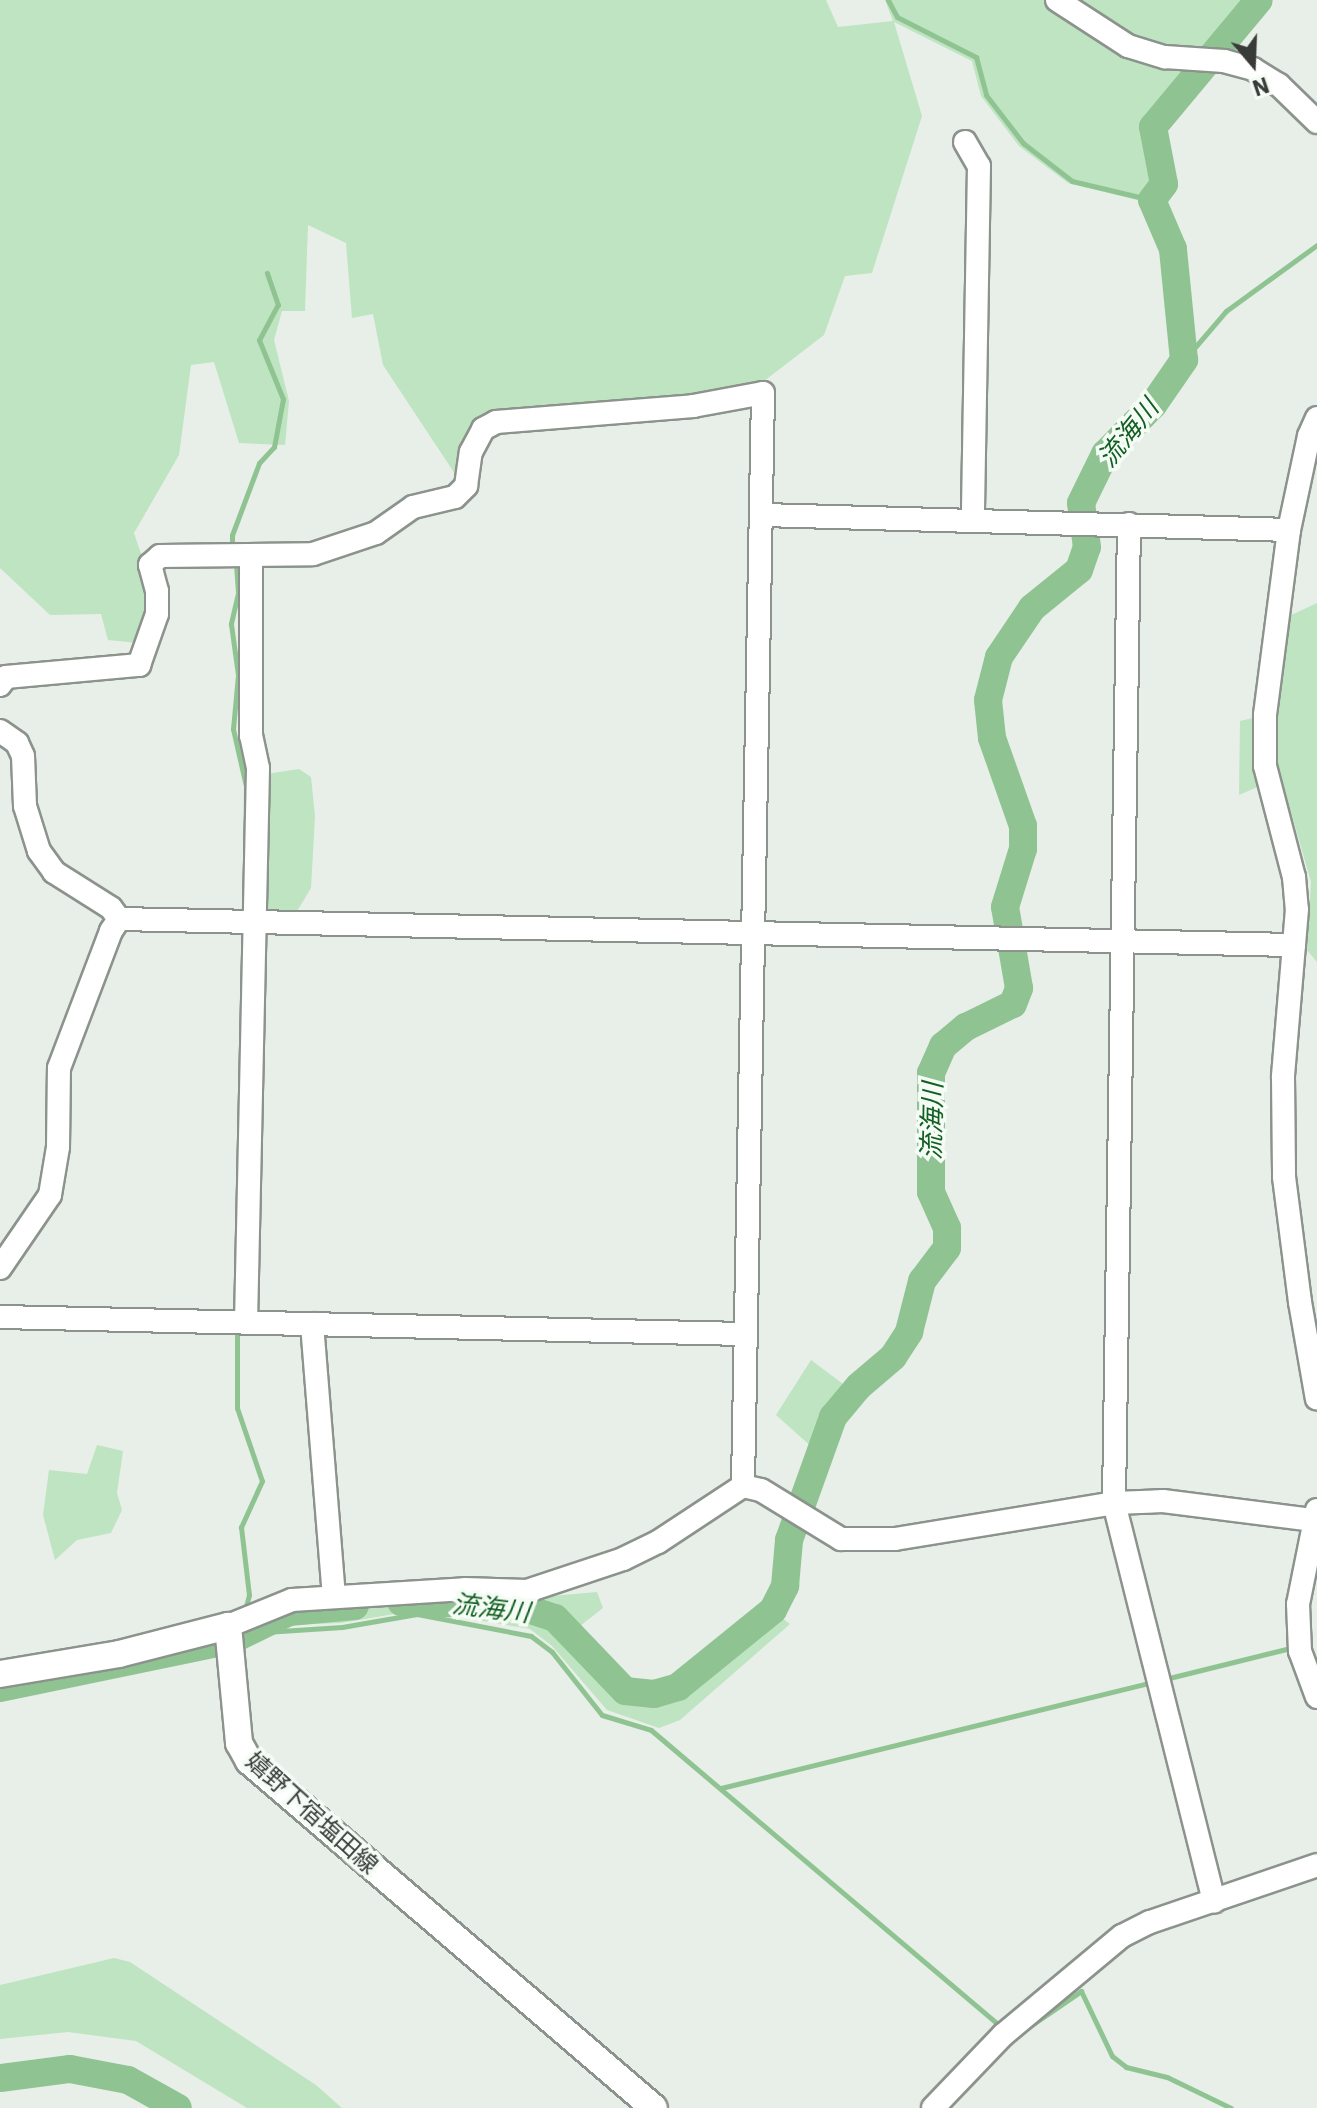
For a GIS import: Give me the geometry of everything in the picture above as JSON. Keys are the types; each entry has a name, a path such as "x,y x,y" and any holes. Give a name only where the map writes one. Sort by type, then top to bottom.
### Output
{"main road":[{"path":"0,1674 119,1654 228,1626"},
{"name":"嬉野下宿塩田線","path":"228,1626 239,1743 249,1761 654,2108"}],"street":[{"path":"1057,0 1128,46 1165,57 1224,61 1253,69 1279,85 1317,122"},
{"path":"965,142 979,166 973,520"},
{"path":"0,685 6,677 139,665 157,614 157,591 150,565 160,556 313,554 376,533 413,507 455,497 466,486 471,452 483,429 496,422 693,406 763,393 743,1486"},
{"path":"1317,418 1309,436 1289,530 1265,715 1265,766 1294,877 1297,909 1283,1077 1284,1177 1300,1302 1317,1399"},
{"path":"763,515 1289,530"},
{"path":"1129,524 1114,1503 1214,1902"},
{"path":"246,1323 258,768 251,736 251,555"},
{"path":"0,731 17,743 23,756 25,806 39,851 54,872 111,908 119,919"},
{"path":"119,919 1294,945"},
{"path":"0,1268 50,1195 58,1147 59,1068 111,931 119,919"},
{"path":"0,1317 744,1334"},
{"path":"312,1324 334,1596"},
{"path":"228,1626 292,1600 465,1589 527,1591 635,1553 743,1486 761,1490 798,1516 841,1539 895,1539 1114,1503 1163,1501 1316,1515 1298,1604 1300,1651 1317,1697"},
{"path":"933,2108 1008,2031 1122,1936 1150,1922 1317,1865"}],"green space":[{"path":"0,0 826,0 838,27 893,21 885,0 1250,0 1147,121 1158,184 1141,201 1068,183 1019,146 981,96 972,61 894,22 922,116 872,273 845,276 824,335 760,384 688,400 481,414 455,474 383,365 373,314 352,318 346,243 308,225 305,311 282,311 274,340 289,401 285,445 239,443 214,362 191,365 179,455 134,533 155,595 138,643 108,640 101,614 50,615 0,568"},
{"path":"1317,603 1317,962 1307,950 1311,882 1281,777 1239,795 1240,721 1278,712 1287,617"},
{"path":"299,769 311,777 315,816 311,888 296,913 264,912 266,774"},
{"path":"811,1360 843,1384 814,1449 776,1415"},
{"path":"97,1445 123,1451 117,1493 122,1510 111,1533 77,1540 55,1560 43,1515 49,1470 87,1474"},
{"path":"597,1592 603,1608 562,1640 619,1699 656,1702 681,1691 778,1615 790,1624 680,1720 659,1728 607,1710 552,1646 530,1629 418,1610 341,1623 289,1625 291,1616 415,1604 507,1610 540,1597"},
{"path":"114,1958 130,1962 316,2085 342,2108 247,2108 136,2041 68,2032 0,2039 0,1985"}],"waterway":[{"path":"888,0 897,17 976,57 986,95 1023,143 1072,181 1152,200"},
{"name":"流海川","path":"401,1602 515,1605 555,1618 625,1691 654,1694 678,1687 773,1610 785,1586 789,1540 833,1417 859,1386 893,1357 909,1332 922,1281 947,1248 947,1228 931,1192 931,1073 943,1046 966,1027 1013,1004 1019,988 1005,907 1023,849 1023,826 992,738 988,700 999,657 1032,608 1079,570 1087,547 1081,503 1105,454 1153,405 1184,360 1173,249 1152,200 1164,184 1153,127 1259,0"},
{"path":"1184,360 1226,311 1317,245"},
{"path":"232,549 232,535 259,463 274,447 283,399 259,340 278,305 267,273"},
{"path":"236,564 238,593 231,624 238,675 233,729 246,786 245,864"},
{"path":"237,1332 237,1408 262,1481 241,1527 249,1595 246,1606"},
{"name":"流海川","path":"238,1637 289,1612 355,1606"},
{"path":"251,1633 342,1627 417,1614 531,1636 552,1652 602,1715 651,1730 1003,2028"},
{"name":"流海川","path":"0,1688 222,1642"},
{"path":"1165,1679 1286,1649"},
{"path":"721,1788 1151,1682"},
{"path":"1017,2035 1081,1991 1112,2056 1126,2067 1167,2077 1231,2108"},
{"path":"0,2078 70,2069 128,2080 178,2108"}]}
